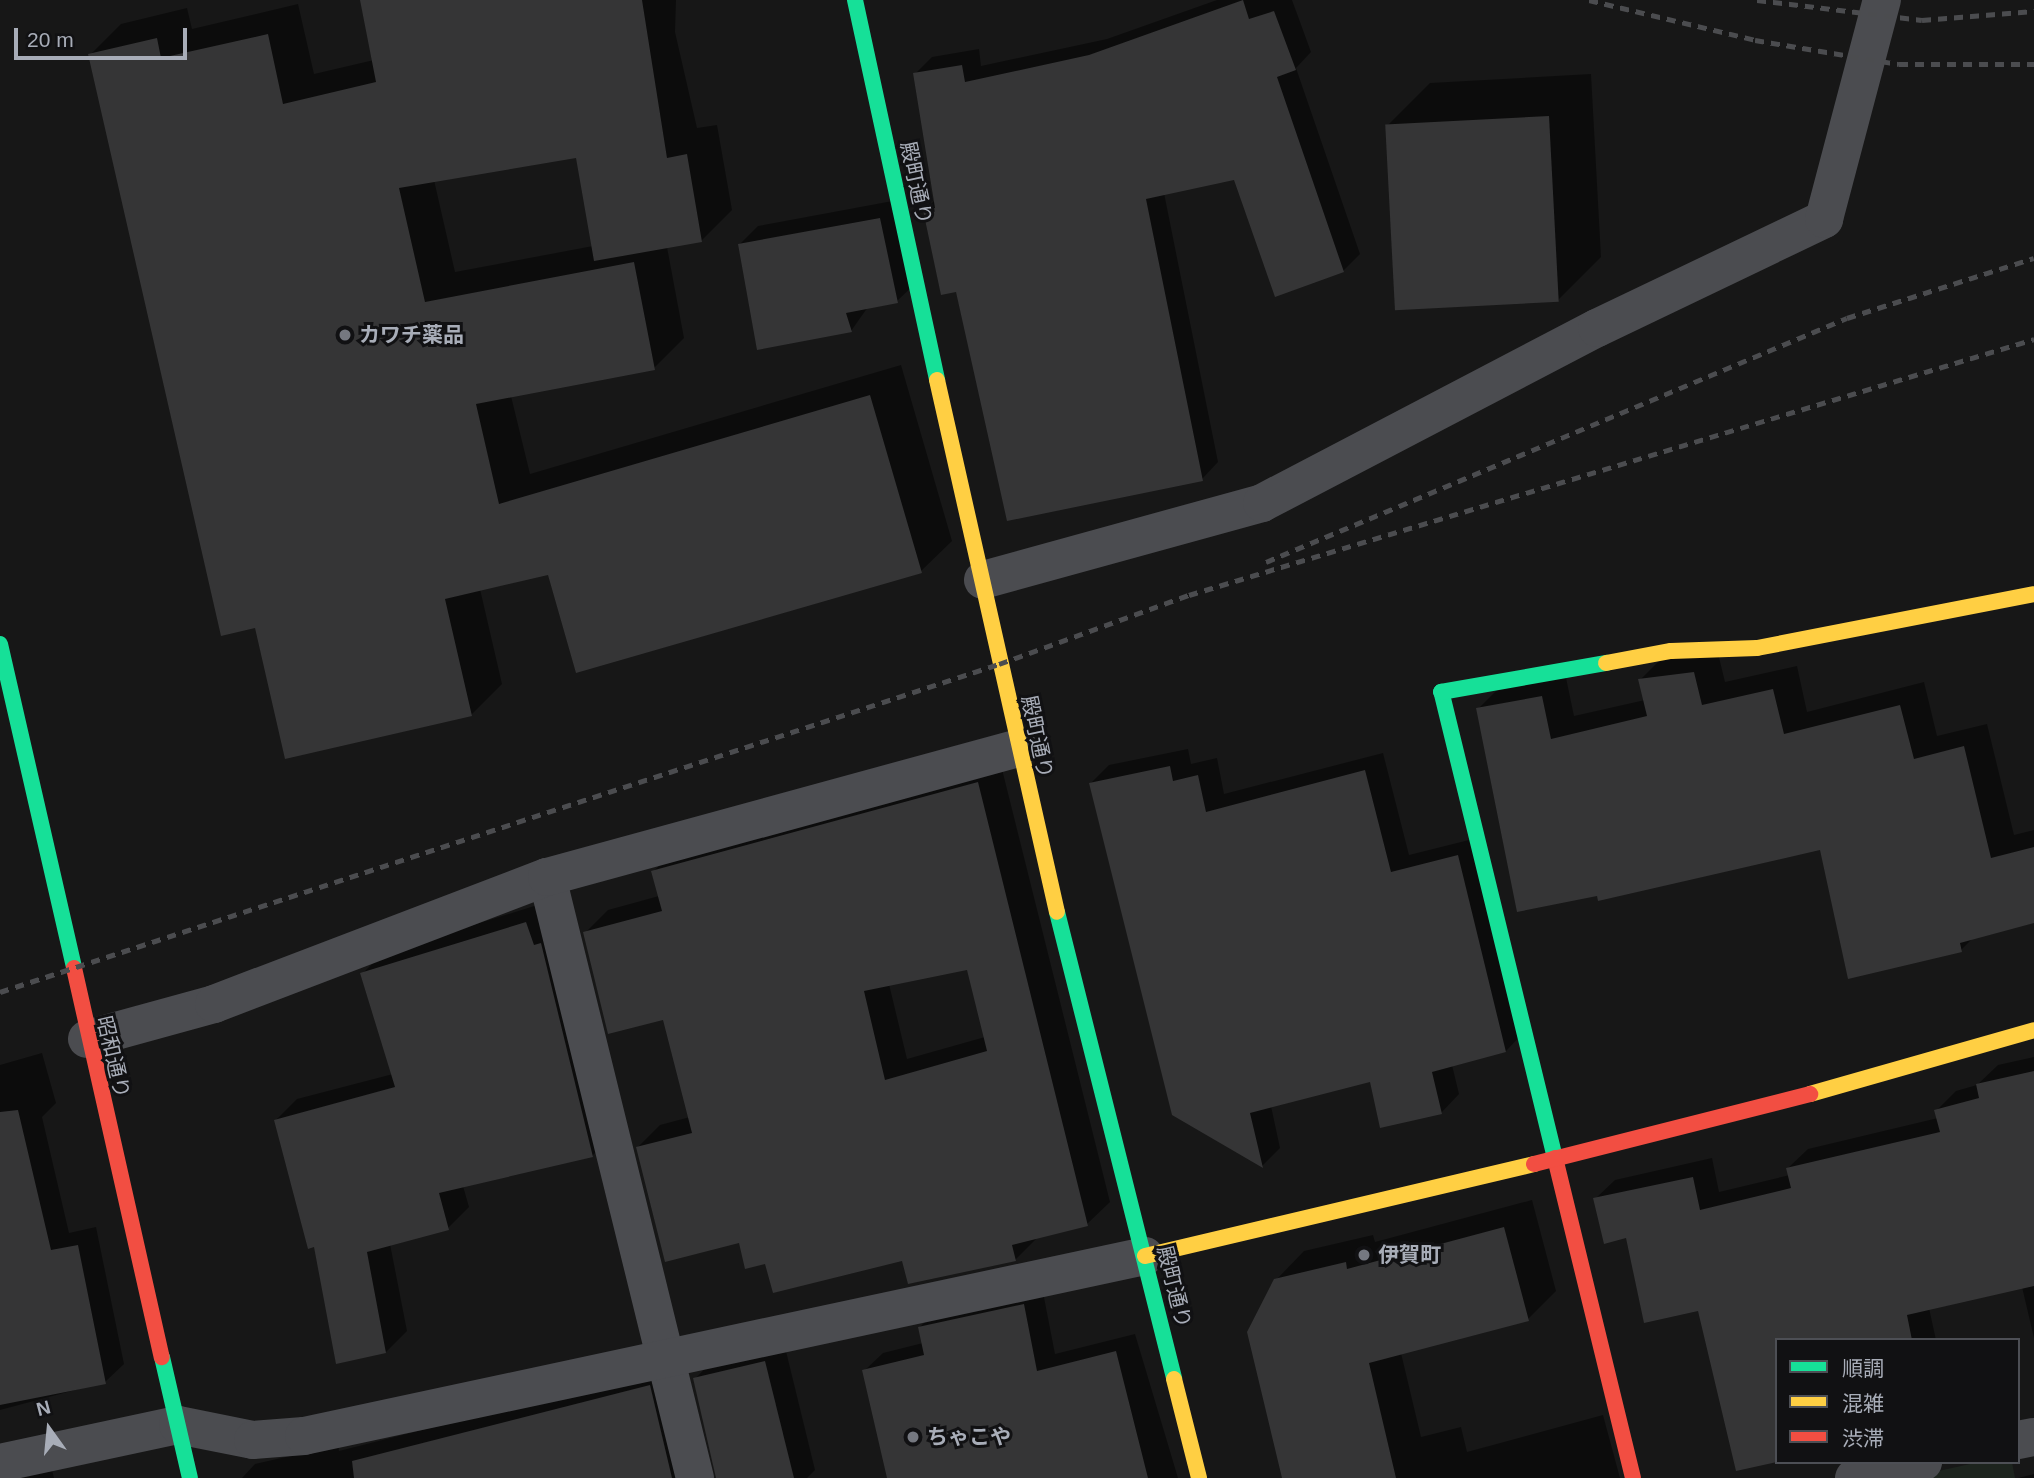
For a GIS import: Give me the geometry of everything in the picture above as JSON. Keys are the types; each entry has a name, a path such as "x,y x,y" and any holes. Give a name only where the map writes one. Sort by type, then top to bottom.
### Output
{"street":[{"name":"殿町通り","path":"855,0 1019,748 1199,1478"},
{"path":"983,580 1262,503 1597,328 1824,219 1882,0"},
{"path":"1633,1478 1552,1160 1441,692 1671,650 1757,648 2034,594"},
{"name":"昭和通り","path":"0,644 87,1040 190,1478"},
{"path":"87,1040 214,1004 547,877 1019,748"},
{"path":"547,877 663,1360 695,1478"},
{"path":"0,1462 178,1425 253,1440 304,1436 663,1360 1145,1256 1552,1160 1932,1063 2034,1030"},
{"path":"1854,1478 1914,1464"}],"shaded area":[{"path":"1970,1464 2012,1464 2015,1478 1907,1478"}],"building":[{"path":"360,0 642,0 667,158 687,154 702,242 594,261 576,158 399,188 425,302 634,262 655,370 476,404 499,504 870,395 922,573 576,673 548,575 445,599 472,716 285,759 255,628 221,636 88,54 157,38 161,58 268,34 283,104 376,82"},
{"path":"1243,0 1249,19 1274,11 1296,70 1277,77 1344,272 1275,297 1234,180 1146,199 1203,481 1007,521 956,292 941,295 923,210 935,208 913,73 962,65 965,82 1089,55"},
{"path":"1549,116 1559,302 1395,310 1385,125"},
{"path":"880,218 898,303 846,313 852,332 757,350 738,244"},
{"path":"1694,672 1702,705 1773,689 1784,734 1900,705 1914,759 1964,746 1991,858 2034,847 2034,923 1960,943 1962,952 1848,979 1820,850 1598,901 1597,896 1517,912 1476,708 1542,696 1551,739 1647,716 1638,679"},
{"path":"1170,766 1173,781 1198,775 1206,812 1365,770 1391,872 1458,855 1506,1052 1432,1072 1442,1114 1380,1128 1370,1082 1250,1113 1263,1168 1172,1115 1089,783"},
{"path":"978,782 1088,1226 1012,1245 1016,1261 908,1284 902,1261 773,1293 765,1264 745,1269 739,1243 665,1262 636,1147 692,1133 663,1020 608,1034 583,932 662,911 651,871","holes":["967,970 987,1051 885,1080 864,991"]},
{"path":"526,922 534,945 541,943 593,1157 439,1193 449,1230 367,1252 386,1353 336,1364 314,1247 308,1249 274,1120 395,1087 360,973"},
{"path":"2034,1071 2034,1286 1907,1315 1912,1338 1775,1338 1775,1462 1736,1471 1698,1311 1644,1323 1626,1238 1604,1244 1593,1198 1693,1177 1700,1210 1791,1188 1786,1168 1940,1132 1934,1110 1979,1098 1976,1084"},
{"path":"18,1110 51,1250 78,1245 106,1384 0,1405 0,1112"},
{"path":"1504,1227 1529,1321 1369,1363 1396,1478 1282,1478 1247,1332 1274,1279 1346,1262 1347,1269"},
{"path":"1024,1304 1037,1371 1116,1351 1148,1478 887,1478 862,1370 924,1355 918,1327"},
{"path":"765,1361 794,1478 716,1478 693,1378"},
{"path":"650,1385 672,1478 354,1478 352,1461"}],"railway":[{"path":"1589,0 1755,40 1899,64 2034,64"},
{"path":"1757,0 1922,20 2034,11"},
{"path":"1266,562 1847,318 2034,258"},
{"path":"0,992 999,664 1189,595 2034,339"}],"traffic: fast":[{"path":"855,0 937,380"},
{"path":"0,644 74,968"},
{"path":"1555,1158 1441,692 1606,663"},
{"path":"1057,912 1174,1379"},
{"path":"162,1357 190,1478"}],"traffic: slow":[{"path":"937,380 1057,912"},
{"path":"1606,663 1671,651 1757,648 2034,594"},
{"path":"1810,1094 2034,1030"},
{"path":"1145,1256 1534,1164"},
{"path":"1174,1379 1199,1478"}],"traffic: jam":[{"path":"74,968 162,1357"},
{"path":"1534,1164 1810,1094"},
{"path":"1555,1158 1633,1478"}],"place":[{"name":"カワチ薬品","path":"345,335"},
{"name":"伊賀町","path":"1364,1255"},
{"name":"ちゃこや","path":"913,1437"}]}
